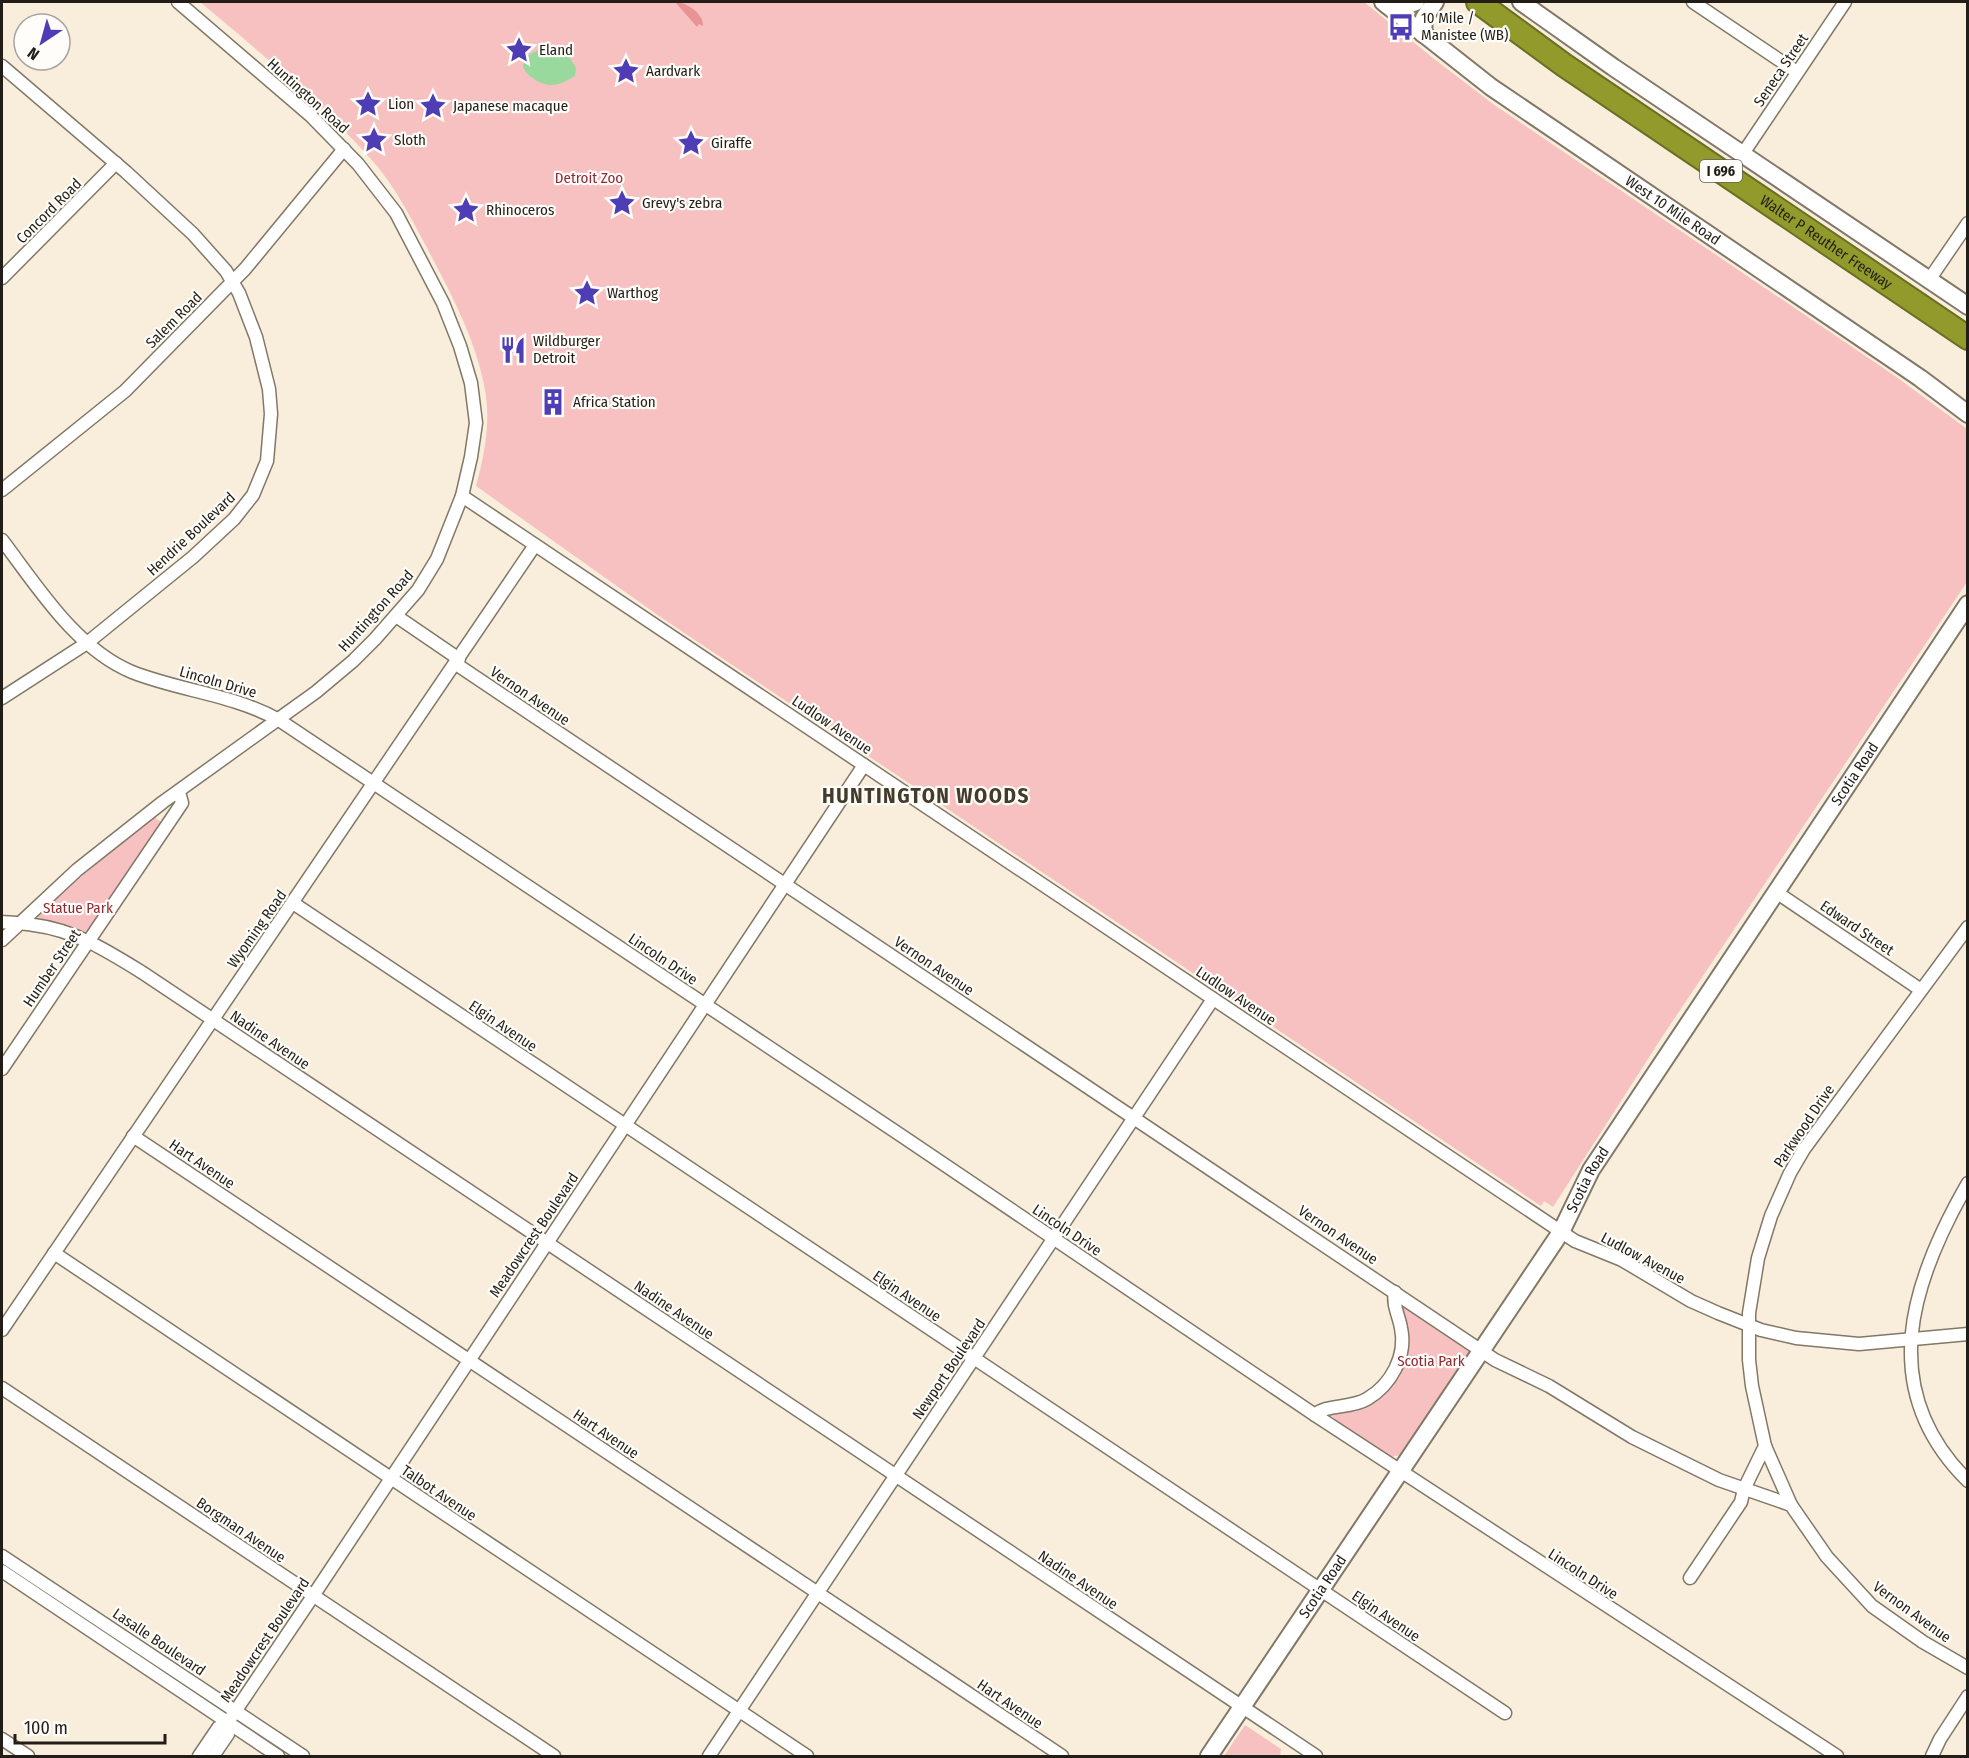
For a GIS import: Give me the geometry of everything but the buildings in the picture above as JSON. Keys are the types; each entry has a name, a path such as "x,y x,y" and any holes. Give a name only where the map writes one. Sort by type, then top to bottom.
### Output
{"highway":[{"name":"Walter P Reuther Freeway","path":"1478,2 1564,65 1968,338"}],"street":[{"name":"Huntington Road","path":"2,940 77,870 155,809 252,737 279,720 354,661 418,590 437,560 462,496 471,457 476,423 471,383 460,346 443,303 396,213 372,180 344,149 285,93 178,2"},
{"path":"1423,29 1428,10 1435,2"},
{"path":"1521,2 1742,155 1968,306"},
{"path":"1693,2 1797,72"},
{"name":"Seneca Street","path":"1742,155 1845,2"},
{"name":"West 10 Mile Road","path":"1397,4 1423,29 1531,115 1920,378 1968,414"},
{"name":"Hendrie Boulevard","path":"2,66 116,163 210,251 233,281 256,337 269,389 271,414 267,461 253,495 234,519 194,557 87,643 2,698"},
{"name":"Salem Road","path":"2,490 125,391 233,281 344,149"},
{"name":"Concord Road","path":"2,279 116,163"},
{"path":"1929,280 1968,223"},
{"name":"Ludlow Avenue","path":"462,496 1575,1241 1622,1260 1691,1301 1749,1326 1796,1338 1818,1342 1859,1344 1968,1334"},
{"name":"Lincoln Drive","path":"2,540 74,632 110,660 131,671 249,706 279,720 1399,1471 1837,1756"},
{"name":"Wyoming Road","path":"2,1330 535,545"},
{"name":"Scotia Road","path":"1209,1756 1561,1232 1591,1170 1968,604"},
{"name":"Vernon Avenue","path":"396,616 457,662 785,885 1495,1360 1549,1386 1632,1437 1719,1480 1791,1505 1827,1557 1872,1605 1923,1642 1968,1668"},
{"path":"249,706 254,717 252,737"},
{"name":"Meadowcrest Boulevard","path":"199,1756 218,1728 232,1717 864,765"},
{"name":"Humber Street","path":"2,1069 182,803 179,792"},
{"path":"155,809 168,824"},
{"name":"Edward Street","path":"1776,892 1921,990"},
{"name":"Elgin Avenue","path":"293,903 1505,1713"},
{"name":"Nadine Avenue","path":"2,922 34,924 88,941 143,974 1316,1756"},
{"name":"Parkwood Drive","path":"1791,1505 1765,1446 1752,1386 1749,1326 1753,1284 1761,1248 1771,1216 1790,1173 1850,1086 1968,927"},
{"name":"Newport Boulevard","path":"709,1756 1213,999"},
{"name":"Hart Avenue","path":"133,1136 1062,1756"},
{"path":"1968,1182 1951,1211 1924,1275 1910,1340 1913,1383 1923,1416 1941,1450 1968,1481"},
{"name":"Talbot Avenue","path":"54,1253 807,1756"},
{"path":"1315,1414 1320,1410 1362,1402 1376,1393 1390,1378 1398,1360 1402,1342 1401,1327 1393,1298 1395,1292"},
{"name":"Borgman Avenue","path":"2,1388 554,1756"},
{"path":"1690,1578 1741,1502 1744,1489 1765,1446"},
{"name":"Lasalle Boulevard","path":"2,1556 54,1598 232,1717 303,1756"},
{"name":"Lasalle Boulevard","path":"2,1571 54,1598"},
{"path":"1932,1756 1940,1739 1968,1696"},
{"name":"Meadowcrest Boulevard","path":"213,1756 228,1734 232,1717"},
{"name":"Lasalle Boulevard","path":"232,1717 278,1756"},
{"path":"2,1739 28,1756"}],"green space":[{"name":"Detroit Zoo","path":"200,2 1364,2 1493,104 1895,376 1967,429 1967,582 1664,1034 1553,1207 1544,1201 1541,1206 659,616 476,486 487,430 486,396 482,376 462,318 409,214 391,184 357,144 269,60"},
{"name":"Statue Park","path":"154,817 160,821 161,827 87,932 40,920 37,916 38,912"},
{"name":"Scotia Park","path":"1403,1308 1407,1308 1466,1347 1469,1352 1406,1449 1401,1455 1390,1457 1332,1416 1333,1413 1394,1379"},
{"path":"1245,1725 1281,1749 1280,1756 1224,1756"}],"shaded area":[{"path":"675,2 685,4 698,13 703,26 699,24 697,27"},
{"path":"552,48 560,50 572,61 576,68 575,76 561,83 547,85 537,81 523,67 529,55"}],"place":[{"name":"10 Mile / Manistee (WB)","path":"1401,27"},
{"name":"Eland","path":"519,50"},
{"name":"Aardvark","path":"626,71"},
{"name":"Lion","path":"368,104"},
{"name":"Japanese macaque","path":"433,106"},
{"name":"Sloth","path":"374,140"},
{"name":"Giraffe","path":"691,143"},
{"name":"Grevy's zebra","path":"622,203"},
{"name":"Rhinoceros","path":"466,210"},
{"name":"Warthog","path":"587,293"},
{"name":"Wildburger Detroit","path":"513,350"},
{"name":"Africa Station","path":"553,402"}],"district":[{"name":"HUNTINGTON WOODS","path":"926,796"}]}
